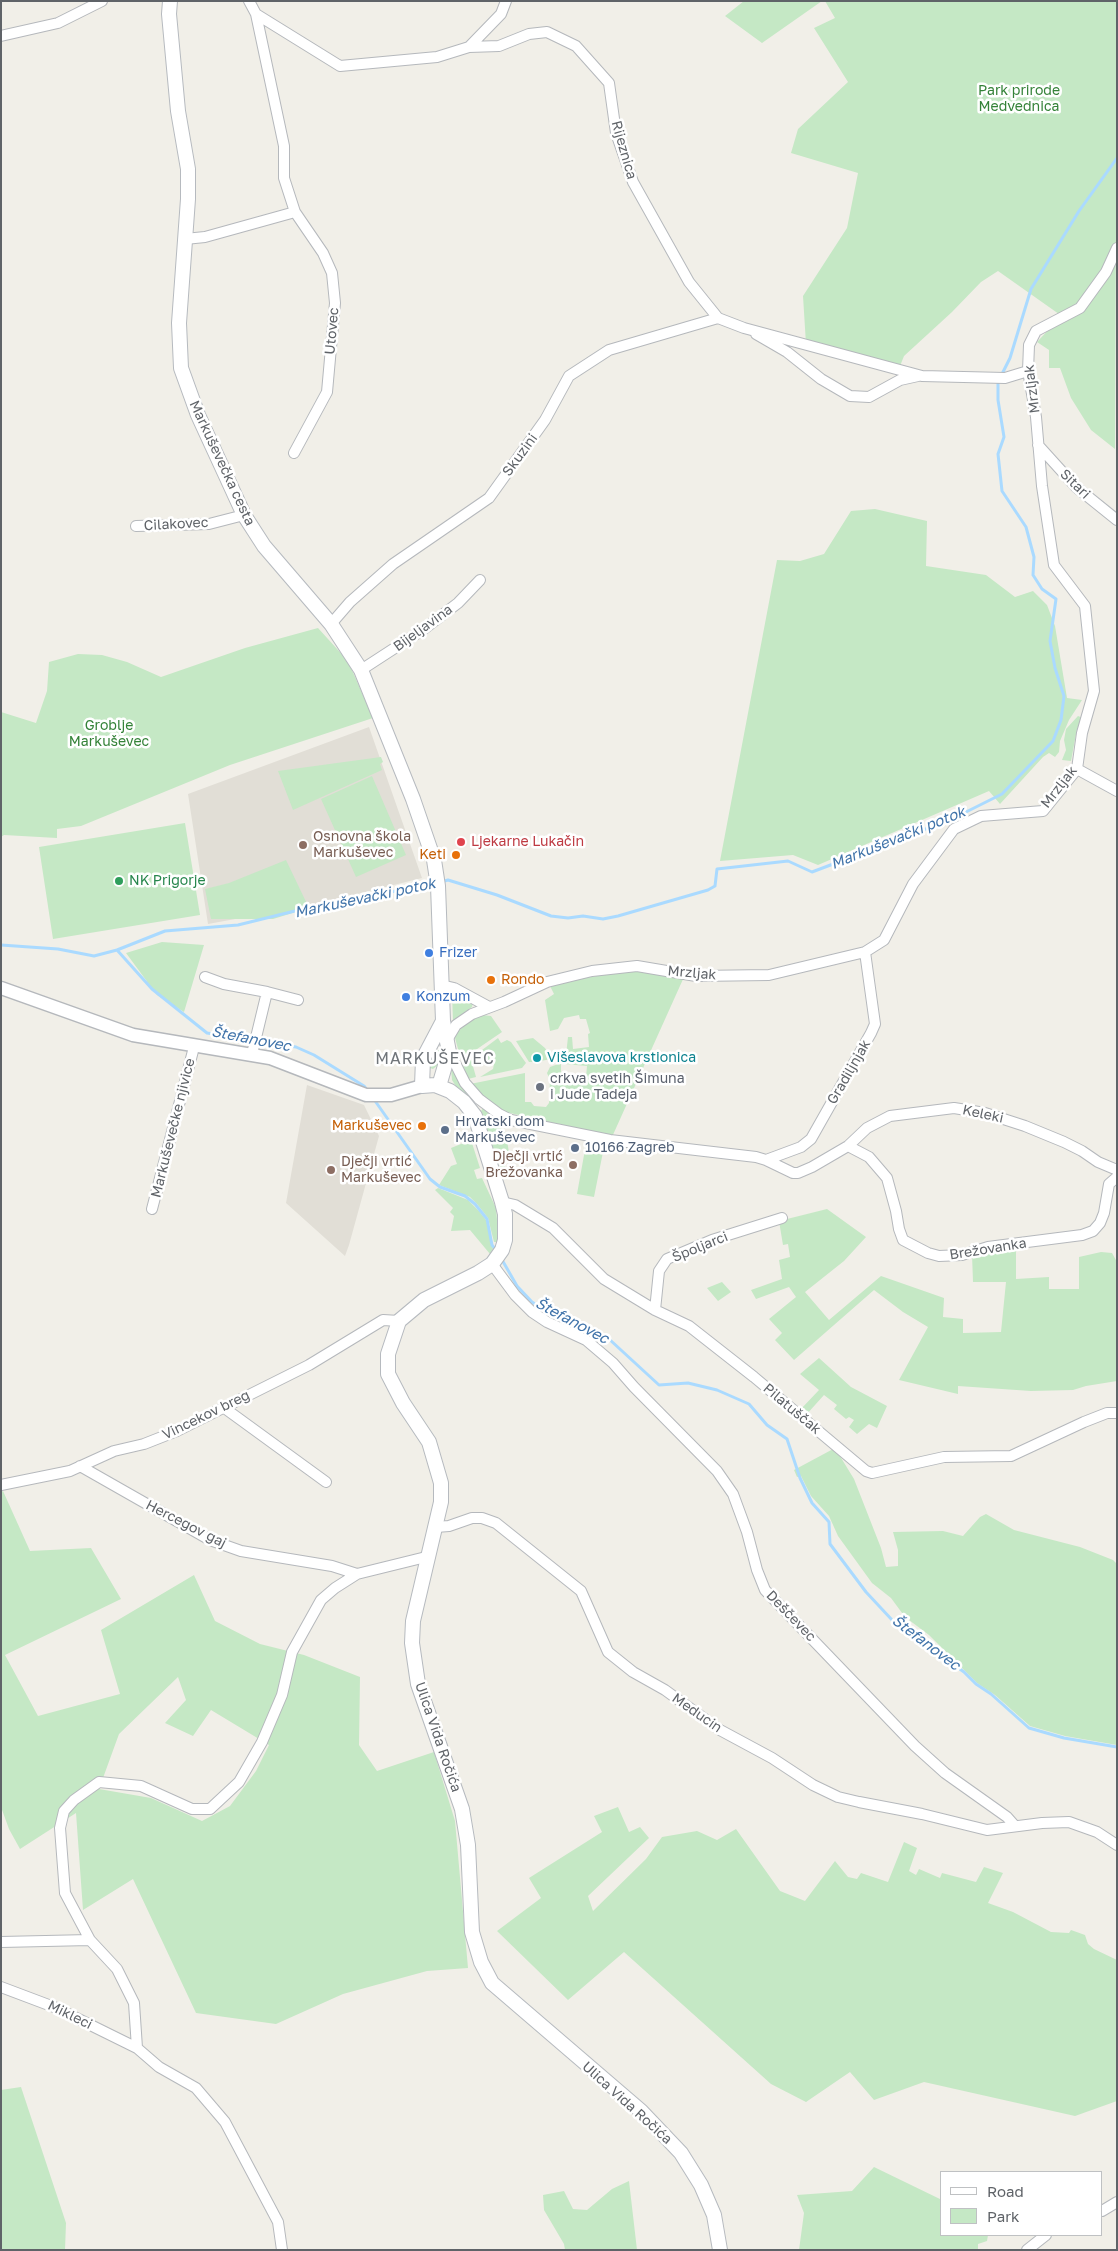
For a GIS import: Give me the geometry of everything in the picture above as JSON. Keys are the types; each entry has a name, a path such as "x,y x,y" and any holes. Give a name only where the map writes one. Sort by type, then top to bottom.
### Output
{"main road":[{"name":"Markuševečka cesta","path":"170,1 168,14 178,111 188,169 179,324 181,368 198,415 244,515 264,546 331,624 362,670 413,799 434,860 437,881 443,1021 448,1048"},
{"path":"443,1021 430,1044 422,1066 422,1086 430,1084 438,1086 457,1096 475,1116 502,1202 506,1230 497,1257"},
{"path":"430,1044 440,1044 448,1048 438,1086"},
{"name":"Ulica Vida Ročića","path":"497,1257 478,1273 424,1300 399,1322 388,1354 388,1374 403,1403 429,1442 441,1483 441,1502 430,1556 413,1621 412,1643 418,1684 462,1809 468,1845 472,1932 481,1962 492,1983 641,2111 681,2153 701,2185 714,2215 720,2250"}],"street":[{"path":"1,36 58,23 102,1"},
{"name":"Rijeznica","path":"249,1 256,14 340,66 437,57 469,47 499,46 529,34 548,32 576,46 609,83 616,133 632,182 689,282 718,318"},
{"path":"469,47 501,14 506,1"},
{"name":"Utovec","path":"256,14 284,146 284,178 295,212 323,253 332,273 335,303 327,392 294,453"},
{"path":"185,239 205,237 295,212"},
{"name":"Mrzljak","path":"448,1048 452,1030 462,1020 547,982 592,971 637,966 696,976 769,975 865,952 884,940 913,884 954,829 981,816 1042,811 1077,769 1082,734 1094,691 1085,606 1054,565 1028,371 1029,344 1036,331 1080,308 1106,272 1117,248"},
{"path":"718,318 744,328 922,376"},
{"name":"Skuzini","path":"331,624 350,602 393,564 489,498 545,420 568,376 609,350 718,318"},
{"path":"744,328 787,352 821,379 850,396 868,397 900,380 922,376 1005,378 1028,371"},
{"name":"Sitari","path":"1038,444 1076,487 1117,520"},
{"name":"Cilakovec","path":"136,526 209,524 244,515"},
{"name":"Bijeljavina","path":"362,670 424,629 458,603 480,580"},
{"path":"1077,769 1117,791"},
{"name":"Gradiljnjak","path":"766,1160 802,1147 811,1139 871,1033 875,1024 865,952"},
{"path":"205,977 224,984 298,1000"},
{"path":"441,986 454,988 489,1007"},
{"path":"1,988 133,1035 194,1047 253,1050 366,1095 380,1096 422,1086"},
{"path":"253,1050 267,992"},
{"name":"Markuševečke njivice","path":"152,1209 194,1047"},
{"path":"448,1048 464,1083 479,1099 499,1114 511,1120 610,1140 708,1151 766,1160 793,1173 798,1173 848,1146"},
{"name":"Keleki","path":"848,1146 867,1128 890,1116 954,1108 985,1113 1025,1126 1064,1142 1098,1162 1117,1170"},
{"name":"Brežovanka","path":"848,1146 869,1157 887,1178 896,1211 898,1229 904,1240 928,1253 939,1256 962,1255 988,1248 1082,1235 1093,1231 1100,1223 1104,1213 1109,1184 1117,1177"},
{"name":"Pilatuščak","path":"502,1202 515,1205 553,1228 604,1279 654,1310 689,1326 762,1384 860,1467 872,1473 944,1457 1011,1456 1084,1422 1107,1414 1117,1413"},
{"name":"Špoljarci","path":"654,1310 659,1271 668,1259 712,1240 782,1218"},
{"name":"Deščevec","path":"497,1257 515,1295 532,1312 547,1322 586,1340 613,1363 634,1387 717,1471 733,1494 765,1590 915,1746 945,1773 1007,1817 1015,1826"},
{"name":"Vincekov breg","path":"1,1485 70,1471 114,1451 144,1444 177,1431 309,1365 383,1320 399,1322"},
{"path":"223,1407 326,1482"},
{"name":"Hercegov gaj","path":"80,1466 210,1540 241,1551 332,1566 357,1574"},
{"name":"Meducin","path":"436,1527 449,1526 472,1518 482,1518 496,1523 581,1591 608,1652 633,1672 665,1690 720,1730 772,1758 812,1785 838,1796 860,1802 922,1814 987,1830 1015,1826"},
{"path":"137,2048 134,2003 117,1969 90,1940 65,1893 60,1828 64,1811 74,1800 99,1782 140,1786 192,1809 210,1809 239,1782 262,1742 282,1695 292,1652 317,1607 335,1588 357,1574 430,1556"},
{"path":"1015,1826 1069,1822 1097,1832 1117,1845"},
{"path":"1,1942 90,1940"},
{"name":"Mikleci","path":"1,1987 54,2007 137,2048 159,2067 196,2088 225,2122 278,2222 282,2250"},
{"path":"1103,2210 1117,2202"},
{"path":"1026,2250 1045,2236"}],"shaded area":[{"name":"Osnovna škola Markuševec","path":"369,727 422,878 317,904 208,924 188,794"},
{"name":"Dječji vrtić Markuševec","path":"307,1085 364,1105 379,1136 345,1256 286,1203"}],"green space":[{"path":"744,1 822,1 762,43 725,16"},
{"name":"Park prirode Medvednica","path":"825,1 1117,1 1115,449 1091,430 1071,398 1060,368 1049,368 1049,350 1037,342 1052,326 1066,319 998,271 981,282 952,312 904,356 898,371 806,344 803,296 847,228 858,173 791,153 798,129 848,82 814,28 835,18"},
{"path":"875,509 927,521 926,566 986,575 1015,597 1033,591 1047,605 1055,626 1067,698 1082,700 1069,720 1060,741 1059,752 1055,757 1049,753 1043,757 1000,804 989,791 818,865 793,855 720,861 777,560 800,561 824,554 851,511"},
{"name":"Groblje Markuševec","path":"318,628 348,661 373,718 230,765 81,826 57,829 57,838 4,835 1,837 1,712 36,723 47,691 49,662 78,654 102,655 127,662 161,677 245,648"},
{"path":"1078,716 1083,718 1077,729 1071,761 1062,760 1066,750 1064,740 1066,729"},
{"path":"381,757 383,762 380,764 382,770 293,810 278,771"},
{"path":"372,776 406,855 356,877 321,799"},
{"name":"NK Prigorje","path":"185,823 200,915 53,939 39,847"},
{"path":"286,860 309,908 273,919 211,919 205,889 229,883"},
{"path":"162,942 204,945 184,1012 157,995 126,953"},
{"path":"640,969 684,977 612,1137 506,1112 489,1102 470,1084 525,1073 525,1102 531,1102 534,1106 546,1107 549,1103 550,1080 547,1073 550,1067 561,1063 561,1075 586,1077 587,1066 565,1064 568,1037 572,1037 573,1049 589,1047 588,1034 590,1033 586,1019 580,1019 579,1015 564,1018 558,1029 550,1031 545,1000 554,994 550,986 560,982"},
{"path":"452,994 457,994 473,1002 472,1007 453,1021"},
{"path":"482,1015 491,1016 502,1032 461,1060 455,1038 456,1033 474,1017"},
{"path":"498,1038 501,1043 507,1040 511,1042 526,1063 522,1068 480,1077 493,1069 494,1064 489,1061 476,1065 474,1056"},
{"path":"533,1038 545,1048 552,1059 540,1061 541,1054 537,1053 534,1055 535,1062 529,1062 516,1041"},
{"path":"438,1050 443,1053 438,1065 433,1069 430,1068 428,1065 434,1053"},
{"path":"471,1059 476,1077 468,1079 463,1065"},
{"path":"451,1068 453,1068 472,1097 476,1109 452,1080"},
{"path":"483,1108 506,1133 509,1153 505,1155 507,1161 504,1162 505,1167 501,1169 486,1129 486,1121 481,1111"},
{"path":"471,1140 480,1168 474,1170 477,1179 482,1178 496,1208 499,1242 494,1242 488,1218 470,1197 439,1185 451,1166 457,1164 451,1148"},
{"path":"586,1144 604,1147 594,1197 577,1194"},
{"path":"438,1188 468,1200 479,1211 486,1220 490,1234 493,1249 490,1254 470,1230 451,1231 454,1216 450,1212 453,1208 435,1190"},
{"path":"827,1209 866,1237 844,1261 805,1292 829,1320 881,1276 944,1298 943,1317 963,1319 963,1333 1001,1332 1006,1282 973,1282 972,1254 1016,1247 1016,1279 1049,1277 1049,1289 1079,1289 1079,1257 1101,1252 1112,1253 1117,1262 1117,1381 1073,1390 1031,1391 958,1386 958,1394 899,1380 928,1327 903,1312 874,1290 794,1360 775,1340 782,1333 769,1319 796,1297 789,1287 756,1299 751,1290 782,1279 779,1260 790,1257 788,1244 783,1245 779,1221"},
{"path":"722,1282 731,1292 718,1301 707,1288"},
{"path":"819,1358 851,1387 887,1406 877,1428 869,1424 857,1434 849,1427 854,1420 849,1417 846,1419 834,1409 837,1405 824,1395 806,1415 800,1410 819,1390 800,1374"},
{"path":"835,1448 854,1479 881,1548 886,1567 898,1566 898,1550 893,1532 943,1531 963,1536 980,1517 986,1514 1014,1530 1080,1547 1113,1560 1117,1564 1117,1745 1065,1736 1030,1726 995,1695 977,1683 929,1635 905,1617 891,1598 872,1583 838,1536 829,1516 811,1496 801,1476 797,1477 794,1470"},
{"path":"3,1491 30,1551 91,1548 121,1599 5,1655 38,1716 120,1694 101,1630 194,1575 215,1621 260,1644 304,1655 360,1677 359,1745 377,1771 434,1752 455,1821 468,1968 427,1971 343,1994 276,2024 196,2013 133,1879 83,1910 76,1813 20,1849 9,1829 1,1807 1,1492","holes":["178,1677 186,1700 165,1723 193,1736 211,1710 269,1745 256,1771 230,1806 202,1821 151,1798 99,1789 119,1734"]},
{"path":"618,1807 629,1832 640,1827 649,1838 588,1896 593,1911 646,1859 662,1837 697,1831 717,1840 736,1829 780,1891 805,1901 835,1861 848,1877 857,1879 861,1873 888,1882 904,1842 917,1848 909,1871 916,1875 919,1869 940,1878 942,1873 976,1882 984,1867 1003,1873 988,1903 1013,1912 1051,1932 1069,1933 1071,1930 1085,1935 1088,1944 1094,1949 1117,1960 1117,2101 1075,2116 924,2082 874,2100 850,2072 806,2102 771,2084 624,1952 568,2000 497,1931 541,1898 529,1878 602,1832 594,1816"},
{"path":"21,2087 66,2223 65,2250 1,2250 1,2090"},
{"path":"874,2167 940,2199 940,2236 988,2236 987,2241 978,2244 978,2250 799,2250 804,2213 797,2195 852,2191"},
{"path":"629,2181 637,2250 565,2250 564,2244 544,2210 543,2195 564,2191 573,2209 587,2210 612,2189"}],"waterway":[{"name":"Markuševački potok","path":"1001,376 1010,358 1031,289 1079,211 1117,158"},
{"name":"Markuševački potok","path":"441,882 448,880 497,895 551,916 568,918 583,916 603,919 708,890 715,886 717,869 788,861 812,872 952,819 1002,794 1053,741 1061,720 1064,696 1055,668 1050,641 1056,599 1042,589 1033,575 1034,557 1026,527 1002,491 998,454 1004,437 998,400 998,381"},
{"name":"Markuševački potok","path":"117,950 165,931 238,925 311,907 433,884"},
{"name":"Štefanovec","path":"1,945 58,949 94,956 117,950 152,989 207,1033 296,1047 314,1055 364,1086 368,1091"},
{"name":"Štefanovec","path":"373,1098 430,1179 440,1187 465,1196 475,1204 487,1219 492,1245 496,1250"},
{"name":"Štefanovec","path":"501,1258 517,1286 532,1302 548,1312 568,1317 609,1339 659,1385 688,1383 717,1390 749,1404 767,1425 787,1439 800,1478 812,1503 829,1522 830,1544 866,1592 893,1621 964,1672 1029,1728 1064,1738 1117,1747"}],"place":[{"name":"Ljekarne Lukačin","path":"461,842"},
{"name":"Osnovna škola Markuševec","path":"303,845"},
{"name":"Keti","path":"456,855"},
{"name":"NK Prigorje","path":"119,881"},
{"name":"Frizer","path":"429,953"},
{"name":"Rondo","path":"491,980"},
{"name":"Konzum","path":"406,997"},
{"name":"Višeslavova krstionica","path":"537,1058"},
{"name":"crkva svetih Šimuna i Jude Tadeja","path":"540,1087"},
{"name":"Markuševec","path":"422,1126"},
{"name":"Hrvatski dom Markuševec","path":"445,1130"},
{"name":"10166 Zagreb","path":"575,1148"},
{"name":"Dječji vrtić Brežovanka","path":"573,1165"},
{"name":"Dječji vrtić Markuševec","path":"331,1170"}],"district":[{"name":"MARKUŠEVEC","path":"435,1059"}]}
